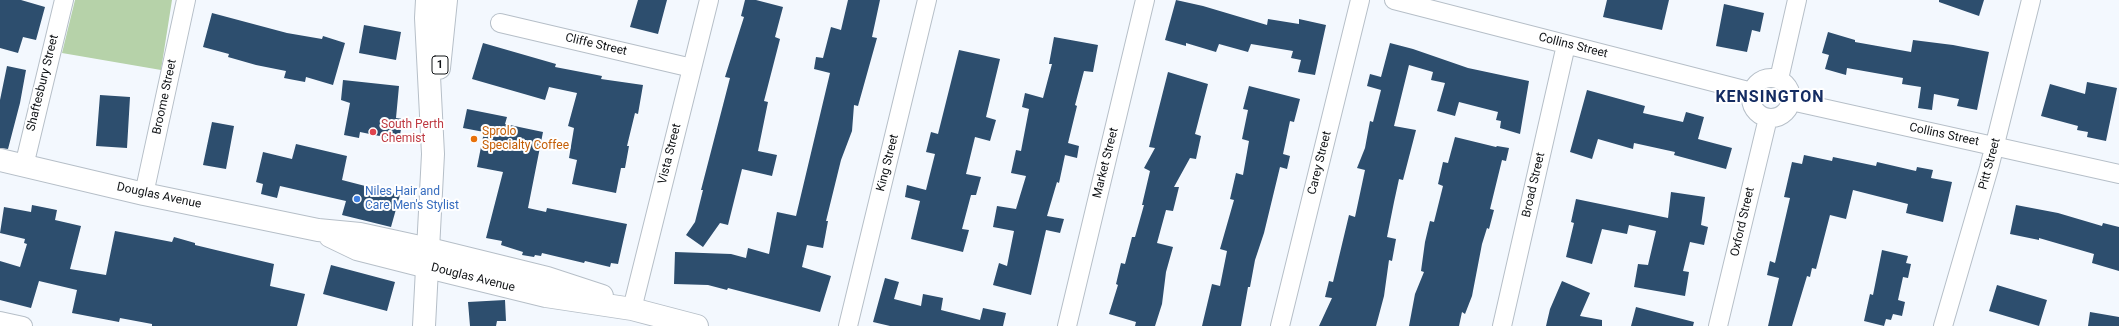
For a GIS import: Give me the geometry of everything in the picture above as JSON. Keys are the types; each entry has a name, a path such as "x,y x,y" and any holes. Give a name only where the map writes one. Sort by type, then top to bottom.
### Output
{"main road":[{"name":"1","path":"427,0 426,18 433,129"},
{"name":"1","path":"424,326 433,129 446,0"},
{"name":"Douglas Avenue","path":"0,160 144,194 318,230 360,234 428,258 574,285 632,309 697,326"}],"street":[{"name":"Shaftesbury Street","path":"24,166 64,0"},
{"name":"Broome Street","path":"144,194 186,0"},
{"name":"Vista Street","path":"632,309 709,0"},
{"name":"King Street","path":"848,326 927,0"},
{"name":"Market Street","path":"1067,326 1145,0"},
{"name":"Carey Street","path":"1280,326 1360,0"},
{"name":"Collins Street","path":"1394,0 1752,92"},
{"path":"1779,79 1797,0"},
{"name":"Pitt Street","path":"1943,326 1995,146 2030,0"},
{"name":"Cliffe Street","path":"500,23 692,68"},
{"name":"Broad Street","path":"1502,326 1566,45"},
{"path":"1768,78 1779,79 1786,84 1791,92 1791,101 1787,111 1778,117 1768,118 1758,113 1752,104 1752,92 1758,83 1768,78"},
{"name":"Collins Street","path":"1791,101 2119,174"},
{"name":"Oxford Street","path":"1718,326 1768,118"},
{"path":"0,321 23,326"}],"green space":[{"path":"75,0 172,0 161,70 62,53"}],"building":[{"path":"0,0 21,0 45,7 36,40 23,37 18,53 0,48"},
{"path":"638,0 667,0 658,34 630,27"},
{"path":"745,0 756,0 783,7 775,37 780,39 764,101 768,102 758,151 777,155 772,176 742,169 728,225 720,223 703,247 686,235 695,222 703,190 701,190 730,78 725,77 744,17 741,16"},
{"path":"848,0 880,0 872,37 877,38 858,106 854,105 852,131 841,160 826,221 828,221 823,248 807,245 802,267 831,276 820,312 728,288 727,290 708,285 674,284 675,252 731,254 746,258 748,248 769,254 777,212 796,216 830,73 814,69 816,57 823,58 831,27 841,30"},
{"path":"1176,0 1203,6 1267,25 1268,19 1299,24 1299,19 1326,25 1315,75 1298,72 1301,60 1291,58 1293,51 1251,44 1248,52 1219,44 1216,52 1186,43 1186,46 1165,40"},
{"path":"1607,0 1669,0 1662,30 1603,17"},
{"path":"1939,0 1984,0 1979,16 1939,2"},
{"path":"1724,4 1764,13 1760,32 1752,30 1747,52 1716,46"},
{"path":"212,13 287,33 322,39 323,36 345,43 333,85 306,77 305,82 284,78 286,71 256,65 228,57 229,54 203,47"},
{"path":"364,25 401,32 396,60 359,53"},
{"path":"1828,32 1855,40 1855,42 1911,52 1913,40 1953,45 1989,52 1977,110 1957,106 1959,99 1934,94 1932,110 1918,108 1921,87 1902,84 1903,78 1847,68 1846,75 1825,69 1829,55 1822,53"},
{"path":"1054,37 1098,45 1093,72 1084,71 1075,105 1077,106 1068,143 1079,146 1077,158 1065,155 1059,183 1057,182 1047,216 1064,219 1060,233 1046,230 1031,295 993,285 999,263 1007,266 1014,231 993,227 997,206 1016,209 1026,176 1011,173 1016,150 1021,151 1029,109 1022,107 1025,93 1043,98 1052,64 1049,64"},
{"path":"483,43 556,64 555,67 602,76 601,79 643,85 638,114 635,113 627,146 629,146 625,168 621,168 616,193 572,184 577,160 569,158 574,128 568,126 577,93 549,87 545,100 472,79"},
{"path":"1390,43 1413,49 1468,68 1529,81 1520,134 1500,128 1501,121 1496,120 1498,112 1459,102 1455,116 1437,111 1445,83 1431,80 1433,72 1409,65 1394,126 1416,130 1403,180 1399,179 1394,202 1387,237 1396,239 1392,261 1389,260 1384,296 1376,326 1319,326 1332,298 1325,297 1329,281 1333,282 1349,215 1355,217 1365,170 1357,168 1365,148 1370,121 1373,122 1381,90 1367,86 1370,74 1381,77"},
{"path":"959,50 1000,59 986,117 996,120 990,141 975,137 966,174 981,177 976,195 971,195 962,229 969,230 963,252 911,239 920,201 905,197 907,185 926,190 935,154 926,152 931,132 938,134"},
{"path":"7,66 26,70 20,103 8,149 0,148 0,100"},
{"path":"1168,72 1208,84 1195,134 1201,136 1196,159 1190,158 1174,187 1179,187 1173,211 1166,210 1157,243 1173,247 1166,272 1162,304 1155,326 1135,326 1136,322 1109,314 1118,285 1116,284 1121,263 1125,264 1132,237 1135,237 1144,205 1142,205 1150,171 1144,168 1155,148 1149,147"},
{"path":"343,80 399,86 396,118 403,119 399,140 360,132 359,138 344,135 350,103 341,100"},
{"path":"2087,82 2117,88 2106,141 2087,137 2088,132 2077,130 2078,126 2041,116 2050,84 2085,94"},
{"path":"1249,86 1300,99 1294,122 1290,121 1283,154 1290,156 1287,169 1280,167 1264,233 1255,260 1250,287 1248,287 1241,326 1202,326 1212,284 1220,286 1227,251 1220,249 1234,200 1230,199 1236,173 1243,175 1249,141 1242,139 1248,110 1243,109"},
{"path":"1587,90 1645,106 1643,113 1683,122 1686,112 1704,117 1698,139 1732,148 1726,169 1674,155 1675,152 1634,143 1633,149 1598,139 1592,159 1570,152"},
{"path":"100,95 130,97 127,148 96,146"},
{"path":"467,109 507,117 505,124 543,132 528,208 546,212 547,208 627,224 618,264 611,263 610,267 585,261 584,263 542,253 541,256 535,255 534,257 522,255 523,252 501,245 502,241 486,238 503,172 477,167 484,132 463,128"},
{"path":"212,122 234,126 226,169 203,165"},
{"path":"1455,137 1496,147 1509,148 1506,161 1502,160 1490,209 1494,210 1489,229 1487,228 1482,244 1472,296 1465,314 1462,312 1459,326 1409,326 1415,294 1424,272 1421,271 1425,242 1430,221 1434,222 1443,186 1438,184 1443,162 1448,163"},
{"path":"296,144 347,156 342,180 400,195 391,227 342,215 346,201 280,186 277,198 261,194 263,184 256,182 263,152 292,159"},
{"path":"1804,155 1832,161 1833,157 1876,166 1877,162 1916,171 1917,167 1933,170 1931,178 1952,182 1943,222 1906,213 1908,204 1853,190 1846,219 1830,215 1816,269 1812,268 1810,277 1807,276 1792,326 1768,326 1779,278 1767,275 1770,261 1775,263 1790,198 1784,197 1792,162 1802,164"},
{"path":"1671,192 1705,197 1701,225 1708,227 1704,245 1690,242 1683,271 1689,272 1685,296 1634,287 1638,264 1648,265 1656,231 1629,225 1627,234 1602,229 1592,264 1566,257 1574,223 1571,222 1576,199 1668,218"},
{"path":"32,205 57,210 55,220 81,226 70,269 106,275 115,231 172,242 174,237 195,243 195,245 274,264 270,286 305,294 297,326 152,326 152,324 120,318 119,322 72,313 77,290 39,281 31,308 0,300 0,261 20,267 27,244 24,243 25,239 0,233 4,207 31,212"},
{"path":"2016,205 2058,213 2102,226 2103,223 2119,227 2119,271 2092,263 2094,254 2039,238 2039,240 2010,234"},
{"path":"1882,250 1908,256 1906,263 1911,264 1908,278 1903,277 1898,300 1905,302 1902,316 1893,314 1891,320 1886,319 1884,326 1864,321 1870,294 1873,295"},
{"path":"331,265 395,282 387,311 323,294"},
{"path":"885,278 899,282 894,299 921,306 923,294 943,298 941,310 980,320 983,308 1006,313 1003,326 890,326 873,322"},
{"path":"1562,281 1590,293 1580,316 1602,320 1602,326 1546,326 1550,309"},
{"path":"1997,285 2047,300 2039,326 1989,311"},
{"path":"505,300 506,321 497,321 496,326 470,326 468,302"},
{"path":"1636,307 1694,322 1693,326 1631,326"},
{"path":"2090,312 2119,317 2119,326 2088,326"}],"place":[{"name":"South Perth Chemist","path":"373,132"},
{"name":"Sprolo Specialty Coffee","path":"474,139"},
{"name":"Niles Hair and Care Men's Stylist","path":"357,199"}],"district":[{"name":"KENSINGTON","path":"1770,98"}]}
